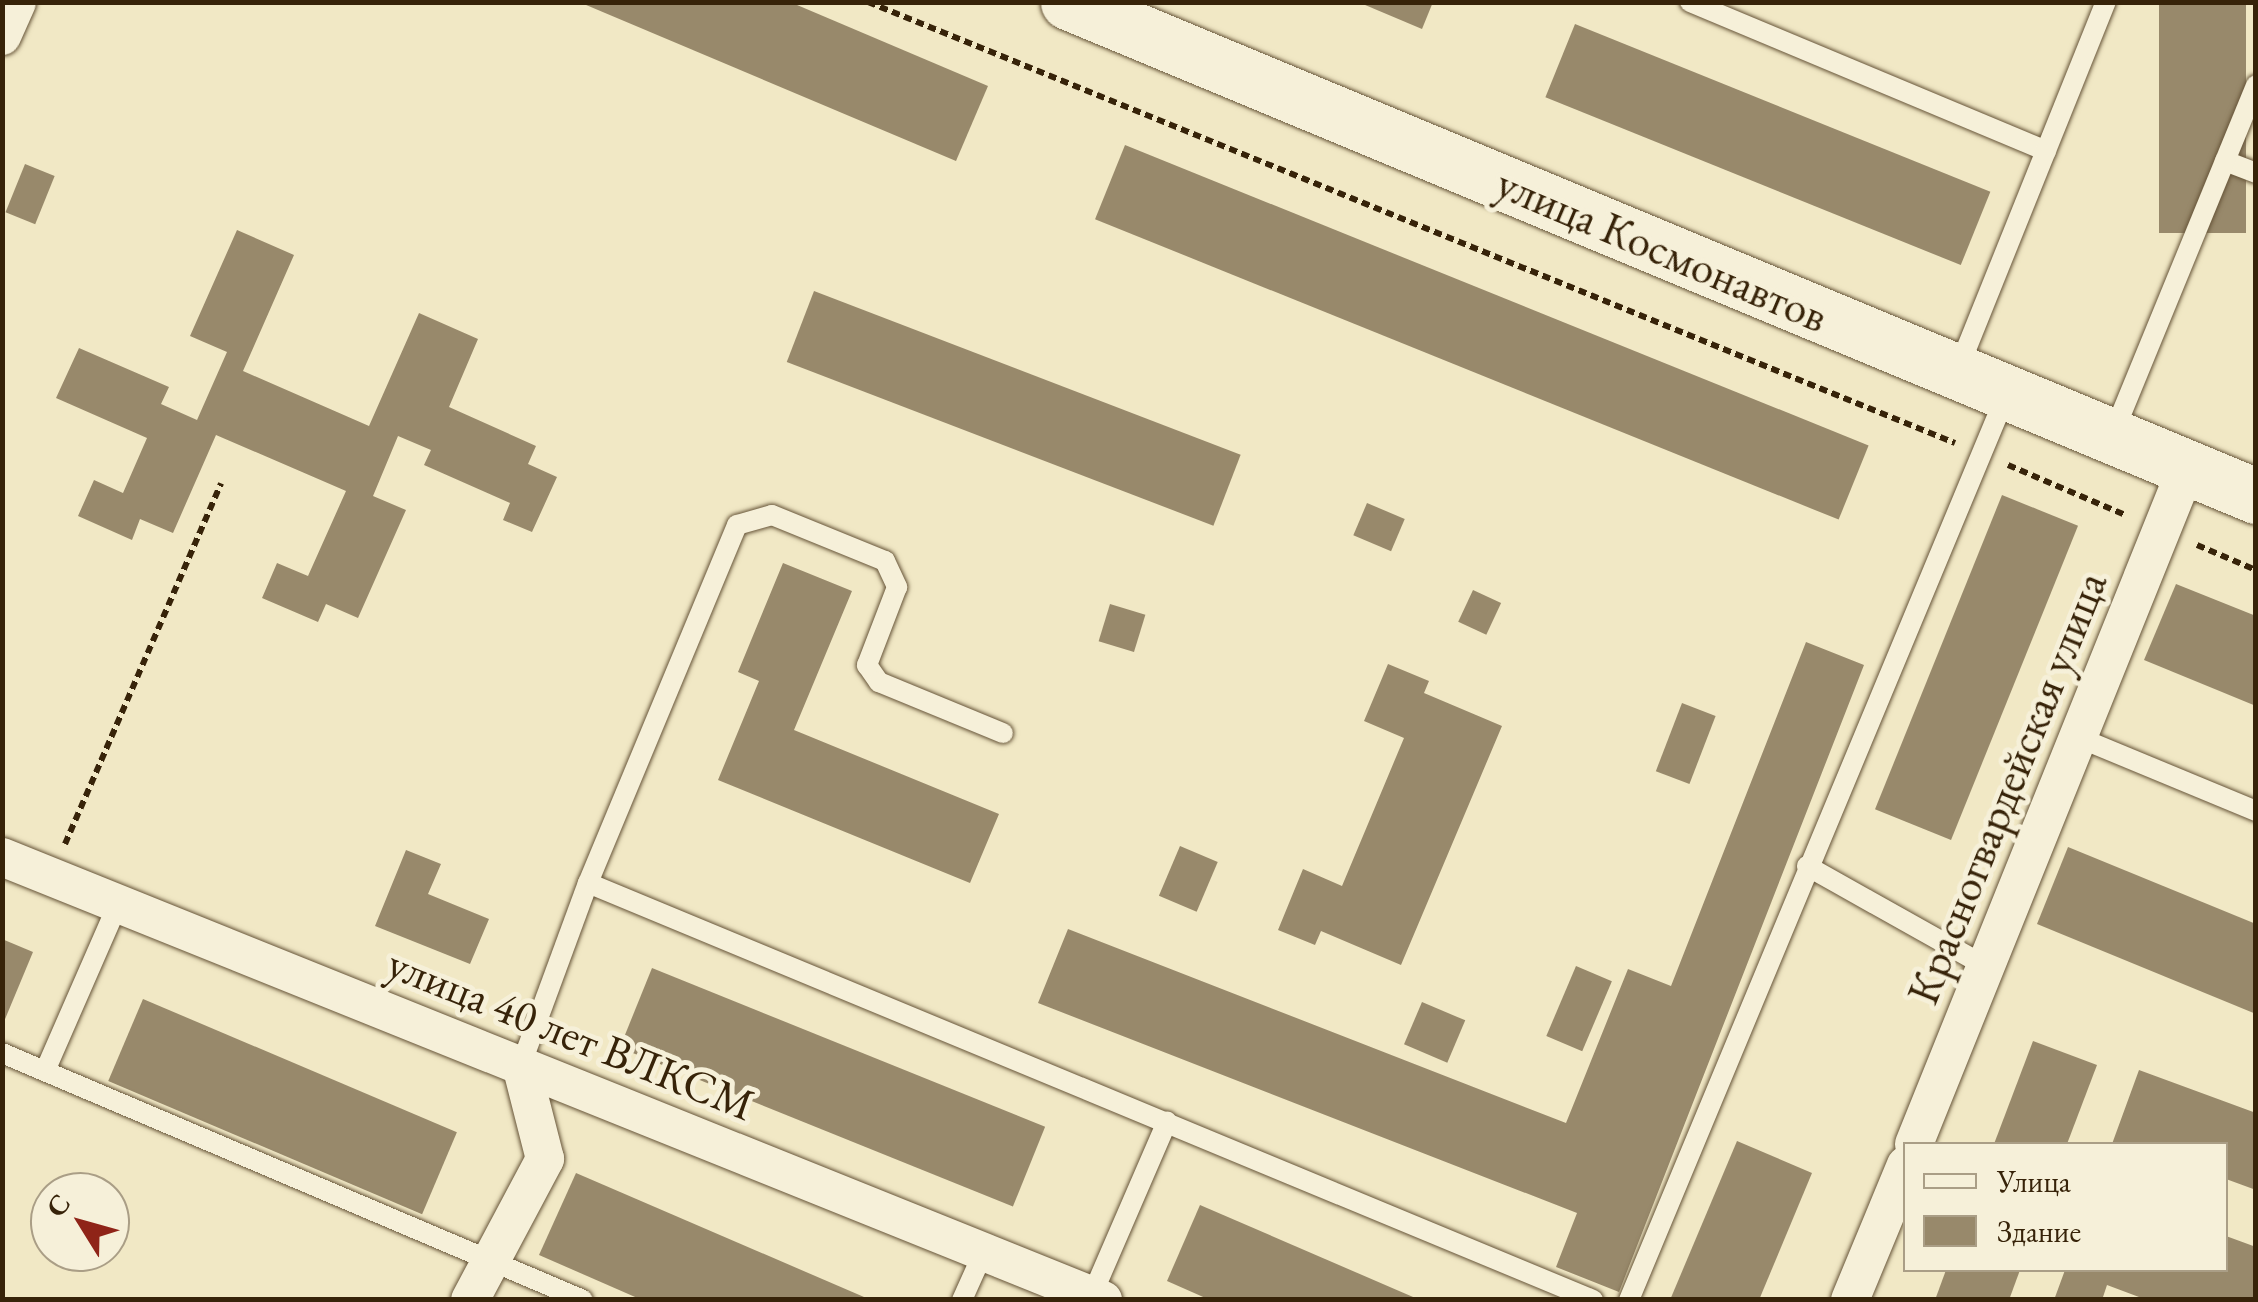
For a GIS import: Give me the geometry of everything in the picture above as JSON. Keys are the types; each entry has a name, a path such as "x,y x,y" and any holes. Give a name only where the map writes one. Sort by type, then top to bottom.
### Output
{"street":[{"path":"2,36 17,2"},
{"name":"улица Космонавтов","path":"1068,2 2256,496"},
{"name":"Красногвардейская улица","path":"1915,1142 2187,466"},
{"name":"улица 40 лет ВЛКСМ","path":"2,857 1098,1297"},
{"path":"470,1300 498,1263 545,1159 522,1065"},
{"path":"1850,1300 1903,1172"}],"lane":[{"path":"1690,2 2046,150"},
{"path":"1956,373 2106,2"},
{"path":"2113,436 2256,85"},
{"path":"2225,160 2256,173"},
{"path":"1629,1300 2007,393"},
{"path":"522,1065 588,883 737,525 772,514 885,561 897,587 868,665 880,682 1003,733"},
{"path":"2080,738 2256,811"},
{"path":"1807,866 1987,966"},
{"path":"588,883 1593,1300"},
{"path":"45,1071 118,904"},
{"path":"2,1053 583,1300"},
{"path":"1098,1297 1167,1122"},
{"path":"962,1300 984,1251"}],"path":[{"path":"868,2 1982,453 2256,570"},
{"path":"52,877 221,483"}],"building":[{"path":"579,2 790,2 988,86 956,161"},
{"path":"1358,2 1433,2 1422,29"},
{"path":"2159,2 2246,2 2246,233 2159,233"},
{"path":"1575,24 1990,192 1961,265 1545,97"},
{"path":"1125,145 1869,445 1839,520 1095,219"},
{"path":"25,164 55,176 35,224 6,212"},
{"path":"237,230 294,255 243,371 369,426 419,313 478,339 449,407 536,446 528,464 557,477 532,532 503,520 510,503 424,465 431,450 398,436 373,496 406,510 358,618 326,604 318,622 262,598 277,563 308,576 346,491 216,435 173,533 140,519 132,540 78,516 94,480 123,493 147,438 56,398 79,348 169,387 161,404 197,420 227,352 190,336"},
{"path":"814,291 1241,455 1213,526 787,362"},
{"path":"2002,495 2078,526 1951,840 1875,809"},
{"path":"1367,503 1405,519 1391,551 1353,535"},
{"path":"783,563 852,591 794,730 999,814 970,883 718,780 759,681 738,672"},
{"path":"2176,584 2256,616 2256,706 2144,660"},
{"path":"1473,590 1501,603 1486,635 1458,622"},
{"path":"1110,604 1145,615 1134,652 1099,641"},
{"path":"1806,642 1864,665 1619,1292 1556,1267 1577,1213 1038,1003 1068,929 1566,1123 1628,969 1671,986"},
{"path":"1388,664 1429,681 1424,693 1502,726 1401,965 1321,931 1315,945 1278,930 1303,869 1342,886 1404,738 1364,721"},
{"path":"1682,703 1716,716 1689,784 1656,771"},
{"path":"1180,846 1218,862 1197,912 1159,896"},
{"path":"2068,847 2256,924 2256,1014 2037,924"},
{"path":"406,850 441,864 428,894 489,919 470,964 375,926"},
{"path":"2,939 33,952 3,1024 2,1024"},
{"path":"1576,966 1612,981 1582,1051 1546,1036"},
{"path":"652,968 1045,1127 1013,1207 620,1048"},
{"path":"143,999 457,1132 422,1214 108,1081"},
{"path":"1422,1002 1465,1020 1447,1063 1404,1044"},
{"path":"2033,1041 2097,1065 2068,1142 1995,1142"},
{"path":"2139,1070 2256,1113 2256,1190 2228,1180 2228,1142 2113,1142"},
{"path":"1737,1141 1812,1173 1759,1300 1670,1300"},
{"path":"576,1173 871,1300 642,1300 539,1255"},
{"path":"1200,1205 1420,1300 1210,1300 1167,1281"},
{"path":"2228,1237 2256,1247 2256,1300 2147,1300 2107,1285 2102,1300 2054,1300 2064,1272 2228,1272"},
{"path":"1945,1272 2019,1272 2009,1300 1935,1300"}]}
